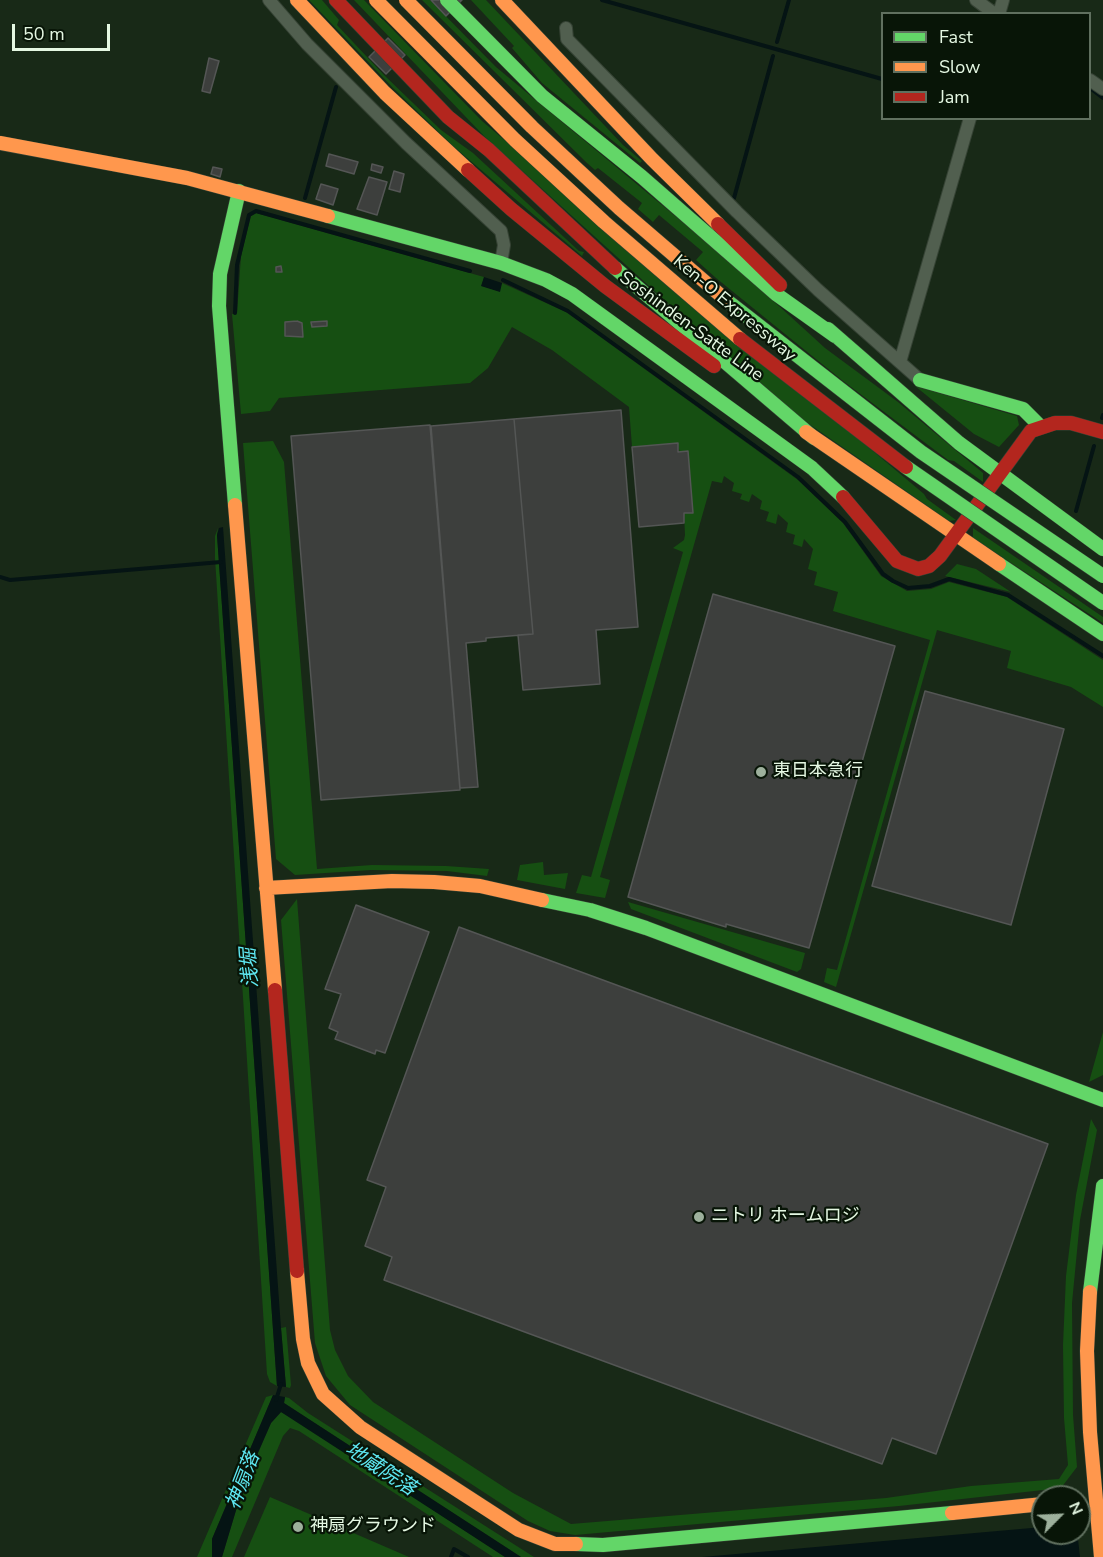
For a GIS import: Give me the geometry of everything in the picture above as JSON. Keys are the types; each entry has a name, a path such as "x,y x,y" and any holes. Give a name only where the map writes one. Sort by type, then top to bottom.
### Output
{"main road":[{"name":"Soshinden-Satte Line","path":"297,0 385,93 511,209 605,286 814,438 954,536 1103,634"},
{"path":"336,0 448,117 489,150 690,334 814,438"},
{"name":"Ken-O Expressway","path":"376,0 523,147 604,222 719,322 837,416 938,491 1103,603"},
{"name":"Ken-O Expressway","path":"406,0 532,127 619,208 714,290 790,352 921,452 1103,576"},
{"path":"447,0 542,96 642,177 776,294 835,336"},
{"path":"502,0 652,159 747,254 835,336 921,413 998,473 1103,549"},
{"path":"0,143 187,178 239,191 501,263 546,280 572,294 812,468 848,502 897,561 918,569 929,566 954,536 1024,437 1040,426 1071,423 1103,432"},
{"path":"239,191 220,274 219,306 302,1330 304,1350 314,1377 330,1401 360,1427 519,1530 540,1540 574,1551 1031,1505"},
{"path":"920,380 1023,409 1040,426"},
{"path":"266,888 393,881 434,882 480,886 590,910 668,936 1103,1100"},
{"path":"1101,1557 1099,1499 1090,1432 1087,1318 1103,1186"}],"street":[{"path":"269,0 308,44 405,143 501,231 504,245 501,263"},
{"path":"976,0 994,12"},
{"path":"566,28 567,39 722,198 818,290 920,380"},
{"path":"900,362 969,120"}],"green space":[{"path":"309,0 322,0 339,20 337,25 384,75 441,130 473,153 579,251 584,252 582,256 453,146 393,88"},
{"path":"354,0 364,0 482,121 924,494 927,499 956,520 949,521 799,417 735,364 485,137"},
{"path":"422,0 430,0 496,67 733,264 825,348 898,402 983,473 983,482 954,461 948,460 843,381 716,278 696,260 703,252 659,215 653,222 638,209 642,203 598,168 595,170 587,163"},
{"path":"471,0 486,0 623,145 642,161 640,163 542,83 512,48 514,46"},
{"path":"256,213 484,277 482,286 499,291 502,283 566,312 798,480 843,523 881,576 907,591 931,589 949,582 1007,597 1103,660 1103,707 1071,687 1007,668 1011,651 937,630 836,987 824,982 827,968 837,970 930,640 833,611 838,592 814,585 817,572 808,569 813,549 804,539 802,547 793,544 795,535 786,532 788,523 778,514 776,524 766,521 769,512 760,509 762,501 752,494 749,502 740,499 742,494 732,491 734,483 724,476 722,483 712,481 600,877 610,880 605,898 576,893 582,875 591,877 683,552 673,548 684,540 684,513 692,513 678,444 632,447 629,407 552,350 512,327 488,368 470,383 279,398 270,411 241,414 232,314 237,313 241,256 251,216"},
{"path":"915,386 1017,416 1019,425 999,447 974,434"},
{"path":"273,441 284,462 317,869 372,865 446,866 489,869 487,876 447,871 371,870 295,875 276,859 243,443"},
{"path":"218,528 277,1386 270,1382 267,1374 215,558 215,536"},
{"path":"973,528 1103,617 1103,623 973,538"},
{"path":"957,564 976,569 1011,592 945,576"},
{"path":"543,862 544,875 568,873 565,889 517,880 520,865"},
{"path":"297,899 330,1330 335,1350 348,1376 373,1402 513,1493 571,1524 886,1498 971,1486 1059,1479 1068,1465 1064,1418 1063,1345 1066,1276 1076,1195 1091,1119 1097,1130 1080,1220 1072,1303 1073,1415 1077,1467 1063,1485 1031,1485 1031,1491 899,1506 575,1535 550,1531 528,1521 350,1405 326,1376 315,1343 281,920"},
{"path":"628,902 805,953 801,969 797,972 631,909"},
{"path":"1103,1032 1103,1075 1089,1082"},
{"path":"286,1327 290,1388 286,1387 281,1328"},
{"path":"273,1395 212,1539 212,1557 197,1557 266,1397"},
{"path":"285,1397 534,1557 521,1557 284,1403"},
{"path":"281,1412 300,1422 505,1557 493,1557 299,1431 290,1428 283,1436 232,1557 222,1557 243,1487 271,1423"},
{"name":"神扇グラウンド","path":"270,1497 409,1557 244,1557"}],"water":[{"path":"484,277 502,283 500,292 481,286"},
{"path":"223,527 286,1387 277,1386 217,535 219,528"},
{"path":"273,1395 285,1397 284,1403 521,1557 505,1557 281,1412 271,1423 243,1487 222,1557 212,1557 212,1539"},
{"path":"1031,1528 1031,1545 1079,1545 1080,1557 702,1557"}],"building":[{"path":"431,0 462,0 446,16"},
{"path":"388,38 405,55 386,74 369,57"},
{"path":"209,58 219,61 210,93 202,91"},
{"path":"329,154 358,162 354,174 326,166"},
{"path":"372,164 383,167 381,173 371,170"},
{"path":"213,167 222,169 220,177 211,174"},
{"path":"394,171 404,174 400,192 389,189"},
{"path":"369,177 387,182 377,215 357,209"},
{"path":"321,184 338,189 333,205 316,199"},
{"path":"281,266 282,272 276,272 276,267"},
{"path":"327,321 327,326 312,327 311,322"},
{"path":"285,322 302,323 303,337 285,336"},
{"path":"621,410 638,627 596,630 600,684 523,690 518,635 533,634 514,419"},
{"path":"514,419 533,634 486,638 486,641 466,643 478,787 460,788 431,426"},
{"path":"430,425 460,790 321,800 291,436"},
{"path":"678,443 678,452 688,451 693,513 684,513 684,523 639,527 632,447"},
{"name":"東日本急行","path":"713,594 895,646 809,948 726,924 726,927 628,897"},
{"path":"925,691 1064,729 1011,925 872,886"},
{"path":"356,905 429,932 385,1053 376,1050 375,1054 335,1039 338,1032 329,1028 341,994 325,989"},
{"name":"ニトリ ホームロジ","path":"459,927 1048,1144 936,1454 892,1438 882,1464 384,1280 392,1257 365,1246 386,1187 367,1180"}],"waterway":[{"path":"602,0 881,79"},
{"path":"777,42 789,0"},
{"path":"734,198 773,56"},
{"path":"305,198 336,87"},
{"path":"1091,89 1103,98"},
{"path":"235,313 237,265 249,215 256,211 470,271"},
{"path":"503,280 568,311 798,477 845,522 883,574 893,581 908,588 930,586 949,579 1008,595 1103,656"},
{"path":"1076,511 1094,446"},
{"path":"0,577 10,580 221,562"},
{"name":"浅堀","path":"276,1400 281,1384"},
{"path":"451,1557 454,1549 468,1557"}],"traffic: fast":[{"path":"447,0 542,96 642,177 776,294 835,336"},
{"path":"235,505 219,306 220,274 239,191"},
{"path":"328,216 501,263 546,280 572,294 812,468 843,497"},
{"path":"615,268 814,438"},
{"path":"726,300 921,452 1103,576"},
{"path":"828,329 959,443 1103,549"},
{"path":"920,380 1023,409 1040,426"},
{"path":"906,467 1103,603"},
{"path":"999,564 1103,634"},
{"path":"542,900 590,910 646,928 1103,1100"},
{"path":"1090,1292 1103,1186"},
{"path":"576,1544 603,1545 952,1513"}],"traffic: slow":[{"path":"297,0 385,93 468,170"},
{"path":"376,0 515,140 604,222 740,339"},
{"path":"406,0 532,127 619,208 726,300"},
{"path":"502,0 652,159 718,224"},
{"path":"0,143 187,178 328,216"},
{"path":"806,432 999,564"},
{"path":"235,505 275,990"},
{"path":"266,888 392,881 434,882 480,886 542,900"},
{"path":"297,1271 303,1339 308,1363 323,1394 360,1427 519,1530 555,1544 576,1544"},
{"path":"1090,1292 1087,1351 1090,1432 1101,1557"},
{"path":"952,1513 1031,1505"}],"traffic: jam":[{"path":"336,0 448,117 489,150 615,268"},
{"path":"468,170 511,209 605,286 714,366"},
{"path":"718,224 780,285"},
{"path":"740,339 906,467"},
{"path":"843,497 897,561 918,569 929,566 940,556 1031,431 1055,423 1071,423 1103,432"},
{"path":"275,990 297,1271"}],"place":[{"name":"東日本急行","path":"761,772"},
{"name":"ニトリ ホームロジ","path":"699,1217"},
{"name":"神扇グラウンド","path":"298,1527"}],"water label":[{"name":"地蔵院落","path":"380,1470"},
{"name":"神扇落","path":"244,1481"}]}
